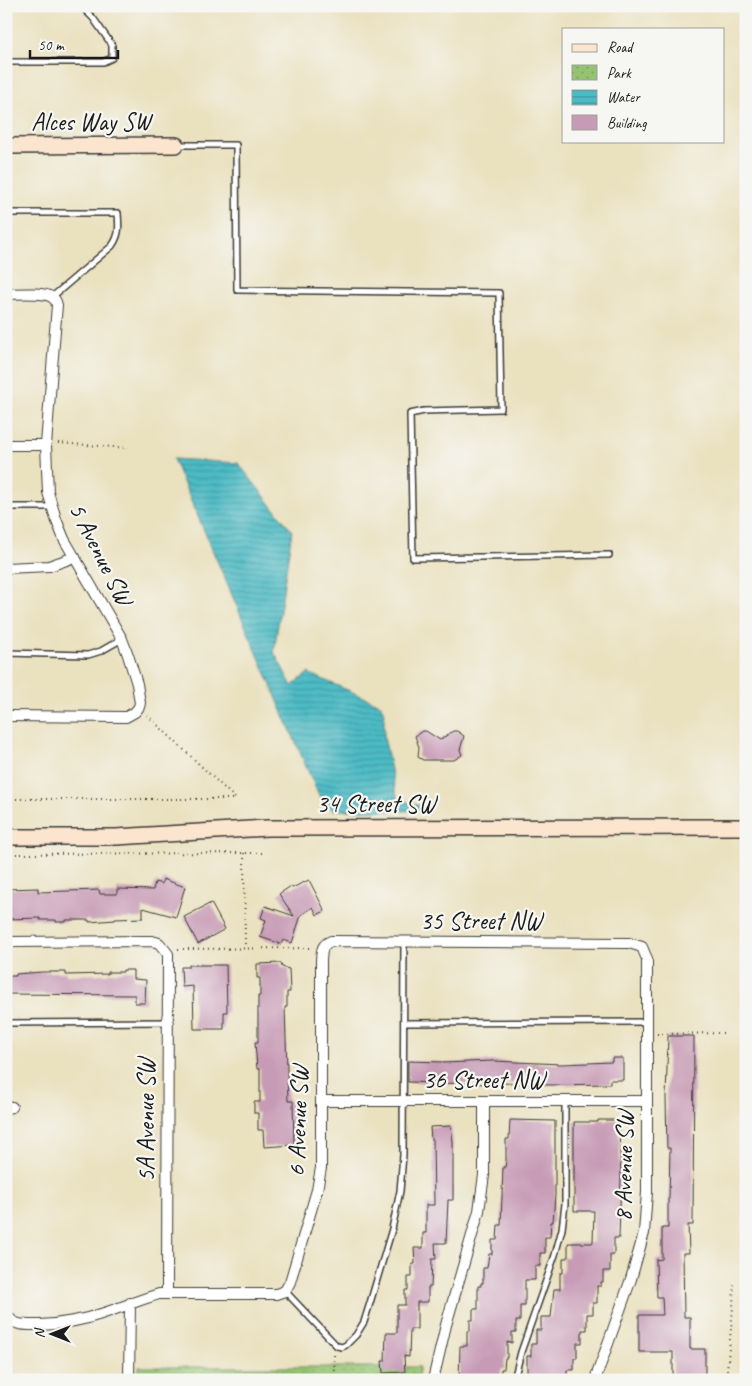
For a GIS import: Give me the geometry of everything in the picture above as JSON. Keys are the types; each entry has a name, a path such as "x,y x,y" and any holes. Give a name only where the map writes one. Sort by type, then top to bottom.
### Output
{"main road":[{"name":"Alces Way SW","path":"6,146 176,145"},
{"name":"34 Street SW","path":"6,837 116,837 267,828 746,827"}],"street":[{"path":"6,294 38,294 52,297"},
{"name":"5 Avenue SW","path":"52,297 57,305 46,444 46,474 52,506 60,529 122,639 137,684 139,707"},
{"path":"6,445 46,444"},
{"path":"6,568 50,566 75,557"},
{"path":"6,716 115,718 132,714 139,707"},
{"path":"6,942 152,940 159,942 165,949"},
{"name":"35 Street NW","path":"322,948 325,943 331,941 628,943 642,947"},
{"name":"8 Avenue SW","path":"595,1380 632,1279 644,1233 648,1192 647,959 642,947"},
{"name":"6 Avenue SW","path":"285,1291 290,1282 319,1181 322,1156 322,948"},
{"name":"5A Avenue SW","path":"165,949 169,961 167,1293"},
{"name":"36 Street NW","path":"322,1101 647,1101"},
{"path":"433,1380 443,1337 479,1211 484,1175 484,1101"},
{"path":"7,1314 14,1323 55,1324 84,1319 130,1303 167,1293 276,1294 285,1291"},
{"path":"129,1380 130,1303"}],"lane":[{"path":"6,62 103,62 112,58 112,46 93,18 82,6"},
{"path":"176,145 236,145 237,290 498,293 502,409 424,410 410,414 413,558 609,555"},
{"path":"6,213 118,213 119,230 112,246 52,297"},
{"path":"6,507 52,506"},
{"path":"6,653 96,654 122,639"},
{"path":"285,1291 337,1346 342,1347 346,1345 356,1335 364,1322 392,1228 400,1191 404,1101 404,942"},
{"path":"6,1023 168,1022"},
{"path":"404,1023 647,1022"},
{"path":"514,1380 520,1352 555,1255 562,1229 565,1204 565,1101"}],"path":[{"path":"46,444 128,448"},
{"path":"6,799 236,799 139,707"},
{"path":"6,854 264,853"},
{"path":"244,854 245,948"},
{"path":"165,949 322,948"},
{"path":"647,1034 725,1033"},
{"path":"726,1380 734,1281"},
{"path":"172,1380 187,1377 203,1380"}],"green space":[{"path":"139,1367 420,1367 417,1380 139,1380"}],"water":[{"path":"173,459 238,463 292,531 274,652 292,686 308,673 380,704 384,712 384,738 398,799 423,807 423,811 333,810 321,799"}],"building":[{"path":"422,731 426,731 440,740 453,731 457,731 464,736 460,750 462,755 454,760 423,760 418,757 419,747 415,736"},
{"path":"163,879 185,887 176,917 143,908 143,918 89,922 89,920 66,920 66,922 56,922 56,920 40,920 40,918 7,919 6,889 38,888 38,892 99,890 100,894 117,894 117,889 153,890 155,882 162,884"},
{"path":"309,880 325,911 317,915 313,907 301,915 292,943 283,940 281,944 260,937 266,920 261,918 265,906 294,916 279,894 291,886 292,888"},
{"path":"211,903 225,929 198,944 184,917"},
{"path":"281,963 282,967 289,969 290,992 287,992 287,1007 285,1007 288,1101 293,1101 294,1145 264,1147 263,1130 258,1130 258,1113 254,1113 254,1102 260,1102 260,1069 257,1069 255,1042 258,1042 258,996 260,996 260,978 257,978 257,964"},
{"path":"189,965 226,965 227,1012 224,1012 224,1029 194,1029 193,986 182,987 181,967 189,967"},
{"path":"123,970 133,970 133,979 146,980 145,1003 135,1003 135,995 6,994 6,976 42,972 66,972 66,975 108,974 108,972 123,972"},
{"path":"668,1036 694,1036 693,1225 688,1225 689,1253 683,1253 684,1317 690,1317 690,1349 705,1349 705,1380 673,1380 673,1352 639,1352 639,1315 663,1315 662,1297 657,1297 656,1260 662,1259 662,1228 668,1228 670,1148 667,1148 666,1098"},
{"path":"612,1058 623,1058 623,1080 610,1080 610,1084 548,1085 408,1082 408,1061 443,1063 493,1061 562,1064 612,1062"},
{"path":"510,1120 555,1121 553,1222 551,1222 550,1237 545,1237 545,1253 540,1253 540,1266 535,1266 535,1280 525,1280 525,1306 520,1306 520,1321 516,1321 516,1332 512,1332 512,1343 507,1342 507,1358 505,1358 504,1369 501,1369 501,1380 459,1380 460,1346 467,1346 467,1331 470,1331 470,1320 473,1320 473,1309 478,1309 478,1286 481,1286 481,1283 483,1283 483,1268 487,1268 489,1254 492,1254 492,1240 497,1240 498,1225 501,1225 503,1167 505,1167 506,1161 506,1139 509,1139"},
{"path":"598,1120 618,1120 619,1129 621,1176 619,1238 614,1238 614,1255 610,1255 610,1271 603,1271 603,1282 601,1282 601,1286 597,1286 597,1303 593,1303 593,1314 587,1314 587,1330 582,1330 582,1343 577,1343 577,1358 574,1358 574,1370 567,1370 567,1380 527,1380 527,1356 531,1356 531,1344 536,1344 536,1330 541,1330 541,1317 551,1317 554,1289 560,1289 560,1273 563,1273 563,1258 568,1258 568,1243 593,1242 594,1211 574,1211 574,1122 598,1122"},
{"path":"451,1126 453,1142 453,1200 448,1200 446,1243 435,1243 436,1259 432,1259 431,1287 428,1287 428,1302 417,1302 417,1329 410,1329 409,1357 404,1356 405,1372 383,1373 382,1361 385,1361 386,1333 397,1333 397,1305 405,1305 405,1290 408,1290 408,1277 412,1277 412,1264 415,1264 414,1248 423,1248 423,1233 426,1233 426,1205 434,1205 433,1139 431,1139 430,1127"}]}
